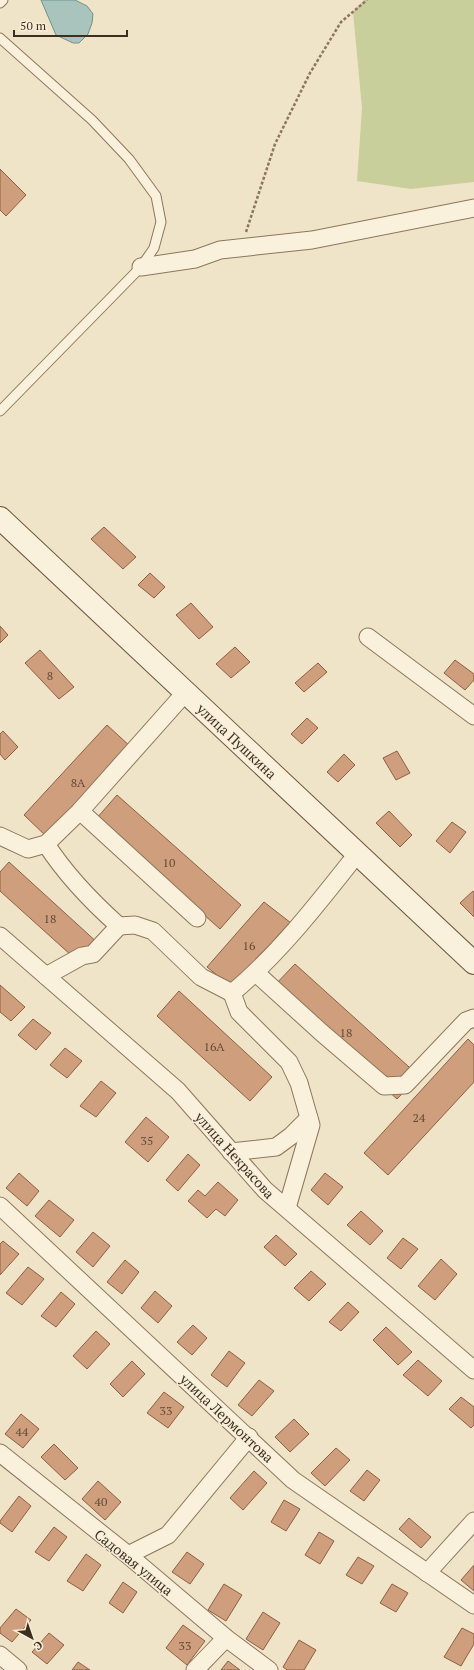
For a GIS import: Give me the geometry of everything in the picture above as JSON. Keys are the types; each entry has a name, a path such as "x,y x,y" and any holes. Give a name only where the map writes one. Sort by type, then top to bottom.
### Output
{"main road":[{"name":"улица Пушкина","path":"0,520 474,963"}],"street":[{"path":"141,267 195,259 220,250 312,240 474,208"},
{"path":"368,637 474,716"},
{"path":"0,836 28,849 46,844 80,811 186,693"},
{"path":"80,811 197,918"},
{"path":"46,844 57,861 95,905 119,926"},
{"path":"232,993 256,973 357,854"},
{"path":"46,976 82,956 93,954 119,926 135,925 153,931 201,977 232,993 238,1012 290,1062 299,1083 311,1125 287,1208"},
{"name":"улица Некрасова","path":"0,936 178,1091 265,1190 474,1370"},
{"path":"256,973 322,1033 384,1086 405,1085 466,1021 474,1018"},
{"path":"231,1152 276,1147 291,1136 309,1118"},
{"name":"улица Лермонтова","path":"0,1206 249,1437 293,1480 474,1605"},
{"path":"128,1556 168,1535 249,1437"},
{"name":"Садовая улица","path":"0,1453 128,1556 226,1638 269,1670"},
{"path":"427,1573 474,1521"},
{"path":"195,1670 226,1638"},
{"path":"0,1655 18,1670"}],"lane":[{"path":"0,3 3,0"},
{"path":"0,38 92,120 129,159 156,196 162,222 154,248 141,267 0,411"}],"path":[{"path":"241,248 275,144 310,73 341,22 367,0"}],"green space":[{"path":"364,0 474,0 474,182 411,189 357,181 362,108 353,12"}],"water":[{"path":"41,0 75,0 87,6 93,14 92,23 88,34 79,43 73,43 56,35"}],"building":[{"path":"0,169 26,195 6,216 0,210"},
{"path":"104,527 136,557 123,569 91,539"},
{"path":"150,573 165,587 154,598 138,585"},
{"path":"191,603 213,627 199,639 176,615"},
{"path":"0,626 8,635 0,643"},
{"path":"235,647 250,662 231,678 216,664"},
{"path":"40,650 74,687 59,699 25,663"},
{"path":"455,660 474,674 474,680 465,690 444,673"},
{"path":"318,663 327,672 304,692 295,683"},
{"path":"307,718 318,728 302,744 291,734"},
{"path":"107,725 132,748 48,838 24,815"},
{"path":"3,731 18,747 5,760 0,754 0,734"},
{"path":"397,751 410,773 396,780 383,758"},
{"path":"344,754 355,765 338,782 327,772"},
{"path":"117,795 241,905 220,929 96,819"},
{"path":"389,811 412,835 400,847 376,823"},
{"path":"452,822 466,832 450,853 436,841"},
{"path":"9,862 100,945 82,965 0,891 0,872"},
{"path":"473,891 474,893 474,917 460,903"},
{"path":"264,902 291,923 234,989 207,967"},
{"path":"295,964 419,1076 397,1099 273,987"},
{"path":"0,985 25,1007 11,1021 0,1012"},
{"path":"179,991 272,1077 250,1101 157,1016"},
{"path":"33,1019 51,1033 36,1050 18,1035"},
{"path":"468,1039 474,1045 474,1082 388,1175 364,1153"},
{"path":"65,1048 82,1061 67,1078 50,1065"},
{"path":"101,1081 116,1093 96,1117 80,1106"},
{"path":"146,1117 169,1137 148,1162 125,1142"},
{"path":"188,1154 200,1165 178,1191 166,1180"},
{"path":"19,1173 39,1191 27,1206 6,1188"},
{"path":"325,1173 343,1187 328,1205 311,1190"},
{"path":"218,1182 238,1200 225,1216 216,1209 207,1218 188,1201 198,1190 205,1196"},
{"path":"49,1200 74,1220 60,1237 35,1216"},
{"path":"361,1211 383,1231 370,1245 347,1225"},
{"path":"93,1232 110,1246 93,1267 76,1252"},
{"path":"276,1235 297,1254 285,1266 264,1247"},
{"path":"403,1238 418,1249 401,1269 387,1258"},
{"path":"3,1241 19,1254 0,1275 0,1244"},
{"path":"441,1259 457,1274 435,1300 418,1286"},
{"path":"125,1260 139,1272 122,1294 107,1282"},
{"path":"28,1267 44,1279 22,1305 6,1293"},
{"path":"311,1271 326,1284 309,1301 294,1288"},
{"path":"155,1291 172,1306 158,1323 141,1308"},
{"path":"61,1292 75,1304 56,1327 41,1316"},
{"path":"348,1302 359,1312 341,1331 329,1322"},
{"path":"193,1325 207,1338 192,1355 177,1342"},
{"path":"386,1327 412,1352 398,1365 373,1340"},
{"path":"96,1331 110,1344 87,1369 73,1356"},
{"path":"229,1351 245,1363 227,1387 211,1375"},
{"path":"418,1360 442,1381 428,1396 403,1375"},
{"path":"132,1361 145,1374 123,1397 110,1384"},
{"path":"259,1380 274,1391 252,1416 238,1405"},
{"path":"164,1392 184,1407 168,1428 147,1413"},
{"path":"461,1397 474,1407 474,1425 471,1428 449,1409"},
{"path":"21,1414 39,1429 23,1448 5,1434"},
{"path":"294,1419 309,1434 290,1452 275,1437"},
{"path":"54,1444 78,1468 65,1480 41,1457"},
{"path":"336,1448 350,1460 325,1486 311,1473"},
{"path":"367,1470 380,1480 364,1501 350,1491"},
{"path":"254,1471 267,1483 243,1510 230,1498"},
{"path":"98,1481 121,1502 105,1520 82,1499"},
{"path":"19,1496 31,1506 12,1532 0,1523 0,1521"},
{"path":"284,1500 300,1509 286,1531 271,1522"},
{"path":"409,1518 431,1537 421,1548 399,1529"},
{"path":"54,1527 67,1537 49,1561 35,1552"},
{"path":"319,1532 334,1541 320,1564 305,1555"},
{"path":"187,1552 204,1564 190,1584 172,1572"},
{"path":"86,1554 101,1565 83,1591 67,1581"},
{"path":"358,1557 374,1566 362,1584 346,1575"},
{"path":"474,1565 474,1591 461,1580"},
{"path":"123,1582 137,1592 123,1613 109,1603"},
{"path":"224,1584 242,1595 226,1621 208,1610"},
{"path":"392,1584 408,1593 396,1612 380,1603"},
{"path":"16,1609 31,1620 12,1642 0,1633 0,1628"},
{"path":"263,1612 280,1623 263,1650 246,1639"},
{"path":"183,1625 205,1641 187,1665 166,1648"},
{"path":"462,1628 474,1634 474,1644 461,1666 444,1657"},
{"path":"49,1633 64,1645 47,1664 32,1652"},
{"path":"299,1640 316,1650 304,1670 287,1670 283,1667"},
{"path":"228,1661 240,1670 221,1670"},
{"path":"78,1662 90,1670 72,1670"}]}
